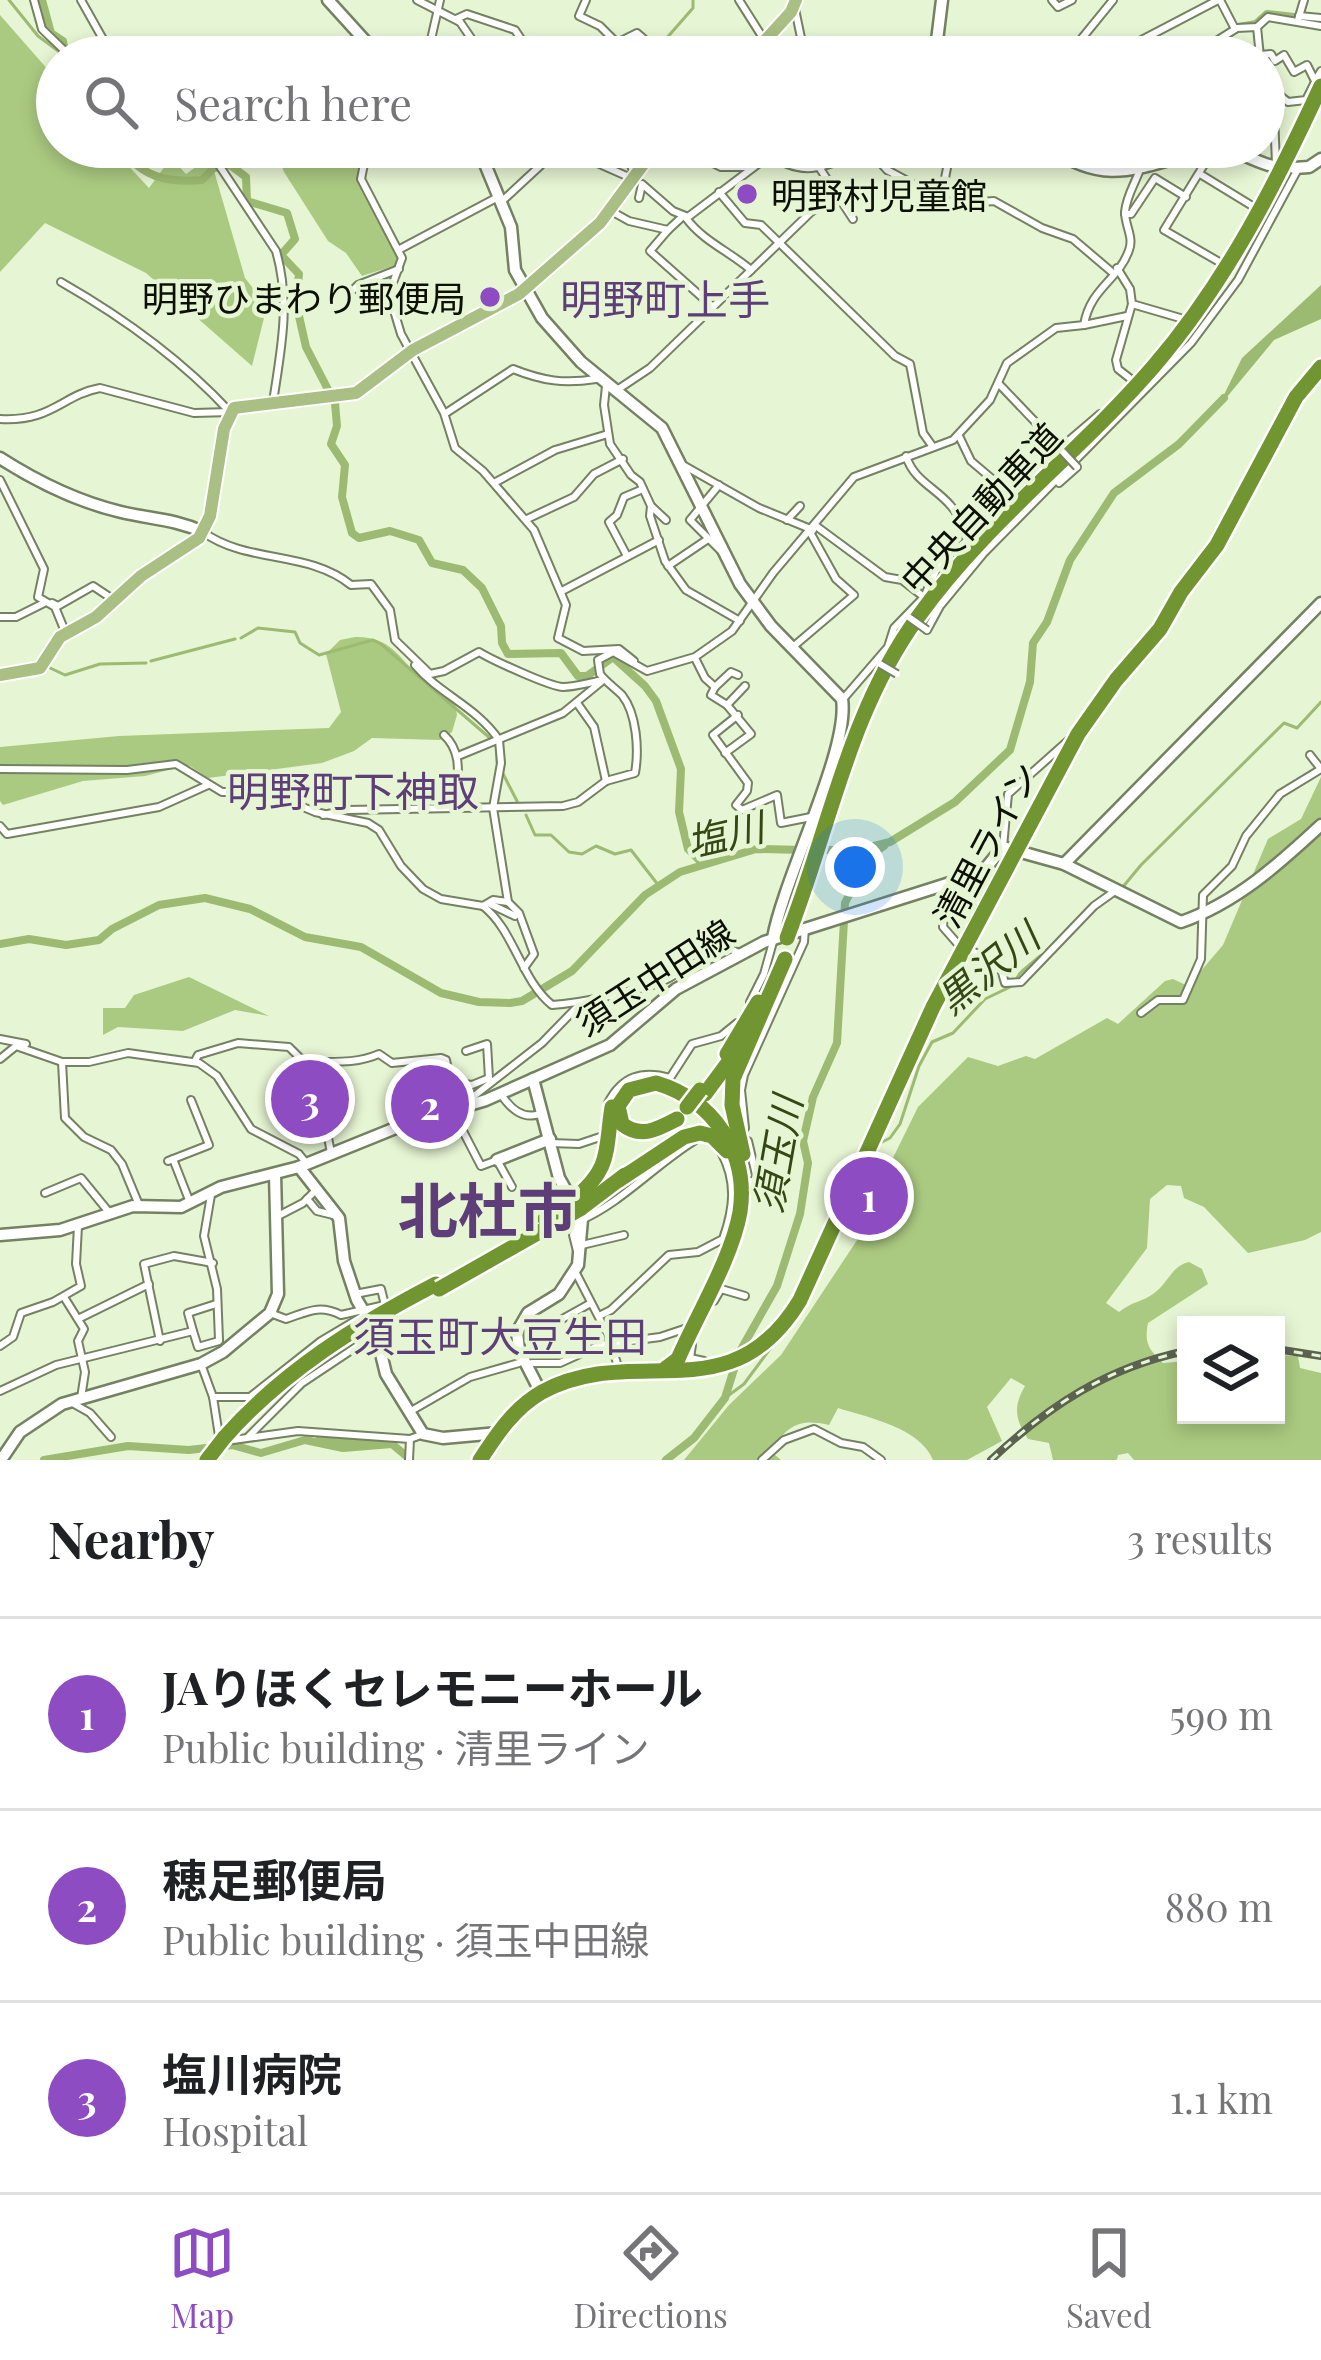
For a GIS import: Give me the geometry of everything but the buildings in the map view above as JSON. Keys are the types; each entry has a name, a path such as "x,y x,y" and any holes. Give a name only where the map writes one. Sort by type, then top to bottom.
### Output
{"highway":[{"name":"中央自動車道","path":"1285,154 1318,84"},
{"name":"中央自動車道","path":"820,819 872,706 922,620 969,563 1120,412 1197,322 1264,217 1321,99"},
{"name":"中央自動車道","path":"210,1460 271,1398 321,1358 620,1180 703,1092 748,1034 785,959 814,865 820,819 877,682 917,617 963,561 1115,408 1192,319 1243,244 1279,168"},
{"name":"清里ライン","path":"480,1460 521,1407 541,1393 582,1379 719,1364 758,1350 781,1330 800,1300 1009,849 1078,734 1160,629 1180,592 1217,545 1302,387 1321,367"},
{"name":"中央自動車道","path":"703,1092 743,1030 791,932"},
{"path":"678,1365 738,1240 745,1210 733,1079 785,959"},
{"path":"576,1205 605,1163 616,1097 644,1079 673,1085 706,1106 728,1132 741,1180"},
{"path":"685,1112 652,1131 636,1132 622,1124 618,1106 626,1093 643,1084 656,1083 679,1092 704,1108 723,1130 741,1180"},
{"name":"中央自動車道","path":"437,1287 576,1205 685,1112"},
{"path":"620,1180 678,1140 700,1133 723,1145 741,1180"}],"main road":[{"path":"769,36 795,3"},
{"path":"0,675 40,668 60,637 95,617 141,576 193,544 210,516 230,412 238,405 361,391 411,352 525,290 610,211 639,168"}],"street":[{"path":"34,0 40,26 50,36"},
{"path":"81,0 101,36"},
{"path":"328,0 361,36"},
{"path":"418,0 456,19 469,36"},
{"path":"430,36 440,0"},
{"path":"586,0 579,16 610,36"},
{"path":"739,0 762,36"},
{"path":"938,36 942,0"},
{"path":"1052,0 1058,7 1072,0"},
{"path":"1084,36 1113,0"},
{"path":"1225,36 1236,29 1257,27 1268,16 1311,22 1304,0"},
{"path":"1148,36 1221,1 1236,29"},
{"path":"795,3 801,36"},
{"path":"456,19 466,14 515,30 519,36"},
{"path":"1257,27 1258,36"},
{"path":"1285,58 1294,72 1307,65 1318,84"},
{"path":"1285,100 1303,101 1318,84 1321,71"},
{"path":"908,617 927,630 982,554 1098,441 1200,328 1238,280 1296,168 1321,159"},
{"path":"220,168 276,251 280,267 287,308 273,402"},
{"path":"363,168 361,179 403,261 389,295 395,321 444,413 454,448 527,518 562,591 567,612 556,633 560,640 583,651 619,649 637,666"},
{"path":"486,168 513,235 515,270 550,329 662,428 753,603 842,699 843,717 820,819 792,866 791,932 732,1035 692,1045 670,1078 640,1074 623,1083 606,1106 597,1165 576,1205"},
{"path":"400,249 499,200 537,168"},
{"path":"613,168 633,176"},
{"path":"631,168 633,176"},
{"path":"713,308 650,251 684,217 756,168"},
{"path":"819,168 853,220"},
{"path":"885,168 956,204 985,200 1008,206 1032,224 1082,244 1115,271 1130,289 1132,304 1116,360 1120,372 1132,380"},
{"path":"941,199 946,168"},
{"path":"1087,168 1113,173 1138,168"},
{"path":"1084,325 1090,300 1129,253 1125,214 1132,184 1142,168"},
{"path":"1203,168 1164,230 1220,263"},
{"path":"842,699 878,662 895,628 924,597 940,562 1108,407 1186,318 1275,168"},
{"path":"1200,174 1254,207"},
{"path":"1125,214 1131,214 1155,178 1186,197"},
{"path":"639,198 642,184 712,244 730,251 751,270"},
{"path":"719,192 745,223 758,223 895,356 910,364 923,433 933,447"},
{"path":"444,413 513,369 539,380 567,384 608,383 650,368 836,193"},
{"path":"610,211 628,221 668,230"},
{"path":"351,292 399,269"},
{"path":"61,282 109,310 130,331 152,340 192,371 230,412"},
{"path":"1132,304 1186,318"},
{"path":"458,756 578,703 613,652 647,671 695,657 740,621 854,477 959,436 999,384 1002,368 1056,328 1128,316"},
{"path":"608,383 604,404 610,444 651,506 666,520"},
{"path":"999,384 1077,466 1074,473 1056,481"},
{"path":"1302,387 1310,390 1321,384"},
{"path":"0,419 40,416 100,388 194,413 230,412"},
{"path":"494,483 555,450 608,434"},
{"path":"959,436 971,461 1004,489 1010,502"},
{"path":"906,456 918,480 948,502 960,518 967,541"},
{"path":"0,458 114,511 162,517 239,550 332,570 350,584 371,584 390,610 395,640 427,680 451,692 496,741 499,765 493,808 508,902 519,914 520,924"},
{"path":"527,518 574,497 585,481 623,459"},
{"path":"682,465 813,530 924,597"},
{"path":"0,480 44,569 38,597 56,607 66,627 60,637"},
{"path":"718,485 690,520 723,552"},
{"path":"627,556 609,522 624,496 643,489"},
{"path":"651,506 650,516 668,566 686,590 740,621"},
{"path":"787,520 800,506"},
{"path":"791,648 854,595 836,579 813,530"},
{"path":"668,566 708,539"},
{"path":"562,591 659,540"},
{"path":"0,617 16,617 46,602 58,606 92,586 109,600 124,592"},
{"path":"1064,864 1321,603"},
{"path":"406,653 430,674 479,652 556,686 600,671"},
{"path":"695,657 705,678 716,687"},
{"path":"878,662 897,674"},
{"path":"323,814 563,806 578,802 606,782 635,773 638,758 631,710 600,671"},
{"path":"725,753 751,734 727,705 711,695 731,672 738,674"},
{"path":"727,705 746,686"},
{"path":"578,703 594,727 606,782"},
{"path":"738,716 712,735 748,783 736,802 742,810 778,795 781,823 820,819"},
{"path":"1078,734 1008,794 1009,849 1064,864 1175,921 1203,913 1281,863 1321,825"},
{"path":"444,735 458,756 458,808"},
{"path":"1141,1013 1158,1000 1183,1000 1201,958 1203,895 1241,854 1253,827 1280,794 1321,769 1310,755"},
{"path":"0,769 127,770 165,763 226,793 267,792 323,814 373,826 423,889 440,899 511,911 535,954 525,970"},
{"path":"0,826 7,834 159,807 208,785"},
{"name":"須玉中田線","path":"191,1203 209,1192 303,1166 500,1094 614,1042 676,988 741,954 791,932 952,883 985,869 1009,849"},
{"path":"952,883 942,922 963,947 1000,966 1005,983 1021,982 1094,906 1115,891"},
{"path":"485,905 493,900 508,902"},
{"path":"485,905 544,998 558,1006 665,980 693,954 709,947 726,947 741,954"},
{"path":"741,1180 757,1179 741,1090 753,1048 804,942 791,932"},
{"path":"588,998 567,1013 542,1043 458,1108 481,1166 550,1141 579,1144 603,1136"},
{"path":"0,1039 29,1045 43,1056"},
{"path":"195,1061 199,1054 238,1043 289,1047 301,1061 338,1065 379,1054 392,1063 441,1058 446,1060 451,1082 472,1085 489,1080"},
{"path":"466,1051 487,1044 489,1080"},
{"path":"0,1059 16,1046 62,1062 89,1062 128,1053 195,1061 217,1076 251,1129 299,1154 311,1195 339,1219 344,1262 365,1314"},
{"path":"62,1062 65,1118 84,1137 111,1150 139,1205"},
{"path":"316,1062 332,1089 325,1122 331,1154"},
{"path":"533,1079 550,1141 576,1205 581,1249 575,1270 559,1294 523,1320 517,1338 541,1393"},
{"path":"500,1094 526,1116 543,1113"},
{"path":"0,1235 78,1226 139,1205 191,1203 171,1160 209,1145 191,1100"},
{"path":"576,1205 594,1216 651,1169 699,1140 717,1146 741,1180"},
{"path":"497,1160 512,1186"},
{"path":"6,1446 76,1400 201,1364 271,1313 278,1294 275,1174"},
{"path":"45,1193 81,1178 110,1214"},
{"path":"599,1316 669,1255 698,1252 723,1239 741,1180"},
{"path":"209,1192 212,1201 204,1236 213,1263 221,1346"},
{"path":"276,1219 311,1195"},
{"path":"0,1346 14,1337 20,1313 63,1297 82,1284 76,1264 78,1226"},
{"path":"581,1249 624,1235"},
{"path":"160,1341 144,1264 174,1256 213,1263"},
{"path":"575,1270 611,1342 620,1375"},
{"path":"80,1318 149,1284"},
{"path":"213,1397 250,1397 321,1341 385,1304 380,1289 355,1294"},
{"path":"719,1364 690,1358 697,1332 721,1289 746,1296"},
{"path":"63,1297 85,1329 78,1340 84,1360 76,1400"},
{"path":"523,1320 546,1328 591,1303"},
{"path":"216,1304 188,1313 198,1347 221,1346"},
{"path":"271,1313 286,1319 304,1310 328,1308 341,1315 365,1314"},
{"path":"532,1363 560,1364 611,1342 660,1337 687,1328"},
{"path":"0,1390 52,1366 193,1331"},
{"path":"234,1438 376,1331 383,1368 423,1434"},
{"path":"408,1413 470,1377 519,1363"},
{"path":"201,1364 213,1397 218,1441 298,1431 410,1442 423,1434 496,1436"},
{"path":"76,1400 111,1437"},
{"path":"762,1460 791,1436 820,1430 841,1443 863,1447 881,1460"},
{"path":"409,1460 410,1442"}],"shaded area":[{"path":"0,15 36,56 36,168 130,168 149,188 164,168 180,168 186,174 194,168 213,168 245,278 267,306 252,366 146,273 45,223 0,272"},
{"path":"282,168 360,168 358,179 398,257 397,265 362,276 346,253 328,241"},
{"path":"1321,285 1321,319 1274,340 1217,409 1242,358"},
{"path":"355,637 385,644 423,682 454,699 457,715 452,732 440,740 372,738 322,763 208,778 190,766 180,767 145,776 83,781 3,805 0,801 0,747 119,736 329,728 341,712 326,654 340,640"},
{"path":"1321,777 1321,1232 1248,1253 1204,1207 1184,1198 1181,1186 1167,1185 1150,1199 1147,1248 1106,1303 1119,1312 1153,1294 1183,1264 1202,1269 1208,1284 1148,1323 1154,1354 1163,1363 1177,1362 1177,1424 1285,1424 1285,1355 1298,1356 1300,1368 1321,1373 1321,1460 1134,1460 1128,1453 1118,1455 1117,1460 1053,1460 1049,1443 1028,1439 1024,1432 1017,1407 1025,1386 1011,1378 987,1407 1002,1441 967,1460 933,1460 906,1432 838,1408 829,1425 801,1424 783,1435 769,1450 781,1460 684,1460 729,1405 781,1355 883,1201 889,1166 918,1107 968,1057 998,1066 1026,1056 1035,1059 1107,1018 1118,1024 1165,981 1173,979 1188,986 1223,945 1268,839 1301,819"},
{"path":"189,977 269,1016 235,1010 183,1031 118,1027 103,1035 103,1008 125,1008 134,995"}],"waterway":[{"path":"9,0 38,36"},
{"path":"42,0 56,36"},
{"path":"668,36 693,8 693,0"},
{"path":"1233,28 1256,24 1267,14 1312,19 1321,25"},
{"path":"142,168 177,180 202,180 214,168"},
{"path":"234,168 246,177 247,201 287,213 295,239 281,255 299,274 296,303 306,347 335,403 337,426 331,444 345,465 342,497 352,533 359,538 390,531 419,540 432,563 463,570 482,588 501,626 508,654 561,653 578,676 587,676 613,657 645,686 656,701 681,769 679,812 688,849 702,863"},
{"name":"塩川","path":"820,850 858,850 890,842 955,802 1010,750 1030,682 1033,643 1047,622 1070,560 1114,493 1179,444 1224,398"},
{"path":"241,638 258,628 295,632 300,643 319,655 373,640 381,644 491,739 517,801"},
{"path":"151,661 235,639"},
{"path":"48,667 65,675 100,664 146,663"},
{"name":"黒沢川","path":"1122,888 1284,723 1297,728 1321,702"},
{"path":"526,815 535,835 551,835 569,852 582,854 596,846 615,854 631,850 659,886"},
{"name":"須玉川","path":"666,1460 694,1438 725,1398 739,1353 777,1286 800,1214 808,1163 803,1141 813,1097 837,1043 845,903 868,857 884,846"},
{"name":"塩川","path":"0,944 29,939 66,945 99,940 159,905 205,898 250,909 305,937 361,947 441,993 510,1003 522,1001 572,971 645,895 680,872 756,849 805,850"},
{"name":"黒沢川","path":"880,1143 900,1124 932,1042 953,1033 985,999 1012,986 1046,951"},
{"name":"黒沢川","path":"725,1398 744,1384 775,1342"},
{"name":"須玉川","path":"44,1460 128,1446 189,1450 232,1445 261,1453 305,1440 343,1448 392,1444 410,1459"},
{"name":"須玉川","path":"319,1440 382,1441"}],"railway":[{"path":"1285,1350 1321,1356"},
{"path":"991,1460 1081,1391 1131,1367 1177,1353"}],"place":[{"name":"明野村児童館","path":"747,194"},
{"name":"明野ひまわり郵便局","path":"490,297"},
{"name":"塩川病院","path":"310,1099"},
{"name":"穂足郵便局","path":"430,1104"},
{"name":"JAりほくセレモニーホール","path":"869,1196"}],"district":[{"name":"明野町上手","path":"665,298"},
{"name":"明野町下神取","path":"353,790"},
{"name":"北杜市","path":"488,1208"},
{"name":"須玉町大豆生田","path":"500,1335"}]}
